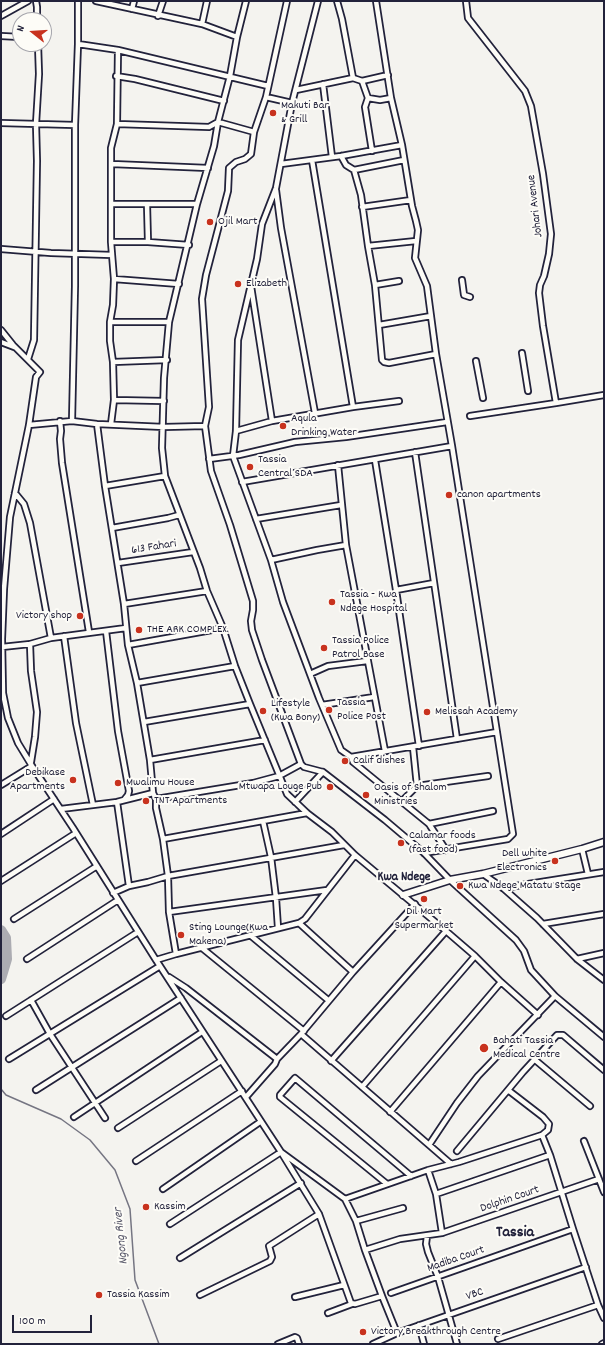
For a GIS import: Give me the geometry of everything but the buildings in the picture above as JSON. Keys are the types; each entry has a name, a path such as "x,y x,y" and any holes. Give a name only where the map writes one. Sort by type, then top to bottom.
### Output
{"street":[{"path":"1,16 28,1"},
{"path":"36,1 37,12"},
{"path":"72,421 75,286 75,125 78,1"},
{"path":"96,1 115,3 158,16 202,24 237,37"},
{"path":"132,9 134,1"},
{"path":"158,16 163,1"},
{"path":"202,24 207,1"},
{"path":"246,1 237,37 230,76 218,122 214,146 198,204 170,322 164,378 164,427 162,448 165,476 200,568 206,591 223,628 235,666 287,794 307,813 332,832 354,855 415,904 475,956 501,982 538,1015"},
{"path":"287,1 266,97 254,132 251,154 245,159 236,162 229,168 228,191 206,275 202,299 209,407 206,426 209,459 214,480 230,525 253,601 251,621 252,630 302,764 307,768 323,772 385,820 424,854 450,880 516,940 524,951 531,970 555,996 604,1037"},
{"path":"318,1 292,103 276,188 262,224 257,259 238,340 236,431 233,456 256,519 283,602 322,705 341,750 429,824 446,850"},
{"path":"337,1 342,19 353,78"},
{"path":"376,1 391,98 402,145 418,230 415,258 427,286 436,354 452,446 513,834 508,839 424,854"},
{"name":"Johari Avenue","path":"466,1 468,18 525,91 531,106 544,181 551,234 549,254 544,276 540,284 539,293 556,403"},
{"path":"1,36 12,37"},
{"path":"78,44 118,50 268,86"},
{"path":"111,424 114,400 110,342 110,322 113,305 114,279 112,254 112,148 117,124 116,76 118,50"},
{"path":"28,359 34,340 38,52"},
{"path":"296,90 353,78 362,81 388,75"},
{"path":"116,76 135,79 224,101"},
{"path":"362,81 368,98 364,107 372,151"},
{"path":"323,84 332,158"},
{"path":"266,97 292,103"},
{"path":"368,98 380,100 391,98"},
{"path":"117,124 209,127 218,122 254,132"},
{"path":"1,123 75,125"},
{"path":"281,164 332,158 402,145"},
{"path":"341,156 346,165 354,170 361,195 375,285 382,360 389,363 436,354"},
{"path":"312,160 353,407"},
{"path":"354,170 404,160"},
{"path":"112,164 208,168"},
{"path":"276,188 281,228 315,413"},
{"path":"362,207 412,200"},
{"path":"112,204 198,204"},
{"path":"147,204 148,242"},
{"path":"368,246 416,241"},
{"path":"112,242 148,242 189,245"},
{"path":"1,249 112,254"},
{"path":"114,279 178,284"},
{"path":"462,280 464,295 470,297"},
{"path":"375,285 399,281"},
{"path":"251,283 272,421"},
{"path":"379,325 431,316"},
{"path":"110,322 170,322"},
{"path":"1,330 15,347 40,372 36,377 29,425 10,517 2,647 2,680 8,718 18,743 180,998 246,1097 260,1122 281,1152 319,1214 352,1304"},
{"path":"1,342 15,347"},
{"path":"522,353 528,391"},
{"path":"112,362 167,360"},
{"path":"476,361 483,398"},
{"path":"470,416 604,395"},
{"path":"114,400 164,402"},
{"path":"236,431 272,421 315,413 399,401"},
{"path":"60,421 62,463 89,632"},
{"path":"29,425 72,421 97,424 164,427 206,426"},
{"path":"209,459 233,456 295,442 346,437 447,422"},
{"path":"97,424 105,486 124,604 128,645 137,683 150,760 153,793 156,799 157,815 163,839 168,876 169,912 176,954"},
{"path":"242,482 452,446"},
{"path":"414,452 457,739"},
{"path":"375,460 419,746"},
{"path":"338,466 346,546 385,751"},
{"path":"105,486 165,476"},
{"path":"15,494 24,504 30,523 51,638"},
{"path":"256,519 341,505"},
{"path":"112,528 179,515"},
{"path":"270,560 317,550 346,546"},
{"name":"613 Fahari","path":"118,563 193,552"},
{"path":"396,590 434,583"},
{"path":"124,604 206,591"},
{"path":"2,647 30,644 51,638 89,632 126,628"},
{"path":"128,645 223,628"},
{"path":"106,631 118,731 130,788 126,798 117,802"},
{"path":"64,636 76,723 93,805"},
{"path":"1,785 32,764 37,712 31,671 30,644"},
{"path":"310,674 328,666 367,661"},
{"path":"137,683 235,666"},
{"path":"322,705 374,697"},
{"path":"144,722 250,704"},
{"path":"351,757 497,732"},
{"path":"150,760 265,740"},
{"path":"413,747 417,786"},
{"path":"156,799 253,783 279,776 302,764"},
{"path":"295,802 323,772"},
{"path":"402,801 417,786 488,776"},
{"path":"60,809 117,802 153,793"},
{"path":"1,834 54,799"},
{"path":"117,802 129,886"},
{"path":"429,824 493,812"},
{"path":"163,839 307,813"},
{"path":"263,821 271,858 278,928"},
{"path":"1,881 76,833"},
{"path":"403,895 450,880 483,874 604,842"},
{"path":"113,893 129,886 168,876 344,844"},
{"path":"582,849 588,874"},
{"path":"156,960 299,923 305,918 354,855"},
{"path":"14,919 97,866"},
{"path":"503,888 604,872"},
{"path":"483,874 503,888 543,924 577,959 604,980"},
{"path":"169,912 327,890"},
{"path":"27,959 118,900"},
{"path":"246,1097 275,1064 277,1059 302,1033 328,1000 415,904"},
{"path":"543,924 604,914"},
{"path":"299,923 353,972"},
{"path":"332,1061 446,931"},
{"path":"6,1016 138,932"},
{"path":"250,935 328,1000"},
{"path":"202,948 302,1033 390,1112 451,1164"},
{"path":"577,959 604,953"},
{"path":"362,1087 475,956"},
{"path":"9,1059 160,966"},
{"path":"168,977 186,988 277,1059"},
{"path":"390,1112 501,982"},
{"path":"430,1146 457,1103 478,1076 555,996"},
{"path":"36,1090 180,998"},
{"path":"31,1000 71,1068 105,1118"},
{"path":"74,1117 202,1032"},
{"path":"457,1151 534,1059 556,1036 560,1034 604,1070"},
{"path":"534,1059 590,1106"},
{"path":"118,1128 221,1061"},
{"path":"387,1184 280,1097 280,1094 295,1078 412,1176"},
{"path":"345,1199 428,1170 542,1135 548,1130 549,1124 543,1117 508,1090"},
{"path":"136,1161 242,1092"},
{"path":"163,1189 260,1122"},
{"path":"542,1135 550,1155 598,1305 604,1318"},
{"path":"584,1141 602,1182 604,1192"},
{"path":"281,1152 345,1199 356,1222 365,1250 397,1333"},
{"path":"170,1224 281,1152"},
{"path":"436,1194 550,1155"},
{"path":"428,1170 436,1194 442,1233"},
{"name":"Dolphin Court","path":"365,1250 400,1239 442,1233 561,1193 602,1182"},
{"path":"180,1258 300,1183"},
{"path":"356,1222 403,1208"},
{"path":"200,1295 270,1261 272,1257 268,1248 269,1246 319,1214"},
{"name":"Madiba Court","path":"391,1293 573,1229"},
{"path":"427,1236 426,1244 428,1252 438,1277 457,1344"},
{"name":"VBC","path":"373,1344 397,1333 448,1314 586,1267"},
{"path":"295,1297 344,1285"},
{"path":"328,1313 352,1304 382,1296"},
{"path":"498,1339 598,1305"},
{"path":"419,1325 424,1344"},
{"path":"278,1344 295,1337 297,1338 299,1344"}],"waterway":[{"name":"Ngong River","path":"1,930 6,938 7,959 1,979"},
{"name":"Ngong River","path":"1,940 6,938"},
{"name":"Ngong River","path":"1,1089 6,1095 61,1119 90,1140 115,1170 130,1209 135,1280 159,1344"}],"place":[{"name":"Makuti Bar & Grill","path":"273,113"},
{"name":"Ojil Mart","path":"210,222"},
{"name":"Elizabeth","path":"238,284"},
{"name":"Aqula Drinking Water","path":"283,426"},
{"name":"Tassia Central SDA","path":"250,467"},
{"name":"canon apartments","path":"449,495"},
{"name":"Tassia - Kwa Ndege Hospital","path":"332,602"},
{"name":"Victory shop","path":"80,616"},
{"name":"THE ARK COMPLEX.","path":"139,630"},
{"name":"Tassia Police Patrol Base","path":"324,648"},
{"name":"Tassia Police Post","path":"329,710"},
{"name":"Lifestyle (Kwa Bony)","path":"263,711"},
{"name":"Melissah Academy","path":"427,712"},
{"name":"Calif dishes","path":"345,761"},
{"name":"Debikase Apartments","path":"73,780"},
{"name":"Mwalimu House","path":"118,783"},
{"name":"Mtwapa Louge Pub","path":"330,787"},
{"name":"Oasis of Shalom Ministries","path":"366,795"},
{"name":"TNT Apartments","path":"146,801"},
{"name":"Calamar foods (fast food)","path":"401,843"},
{"name":"Dell white Electronics","path":"555,861"},
{"name":"Kwa Ndege Matatu Stage","path":"460,886"},
{"name":"Dil Mart Supermarket","path":"424,899"},
{"name":"Sting Lounge(Kwa Makena)","path":"181,935"},
{"name":"Bahati Tassia Medical Centre","path":"484,1048"},
{"name":"Kassim","path":"146,1207"},
{"name":"Tassia Kassim","path":"99,1295"},
{"name":"Victory Breakthrough Centre","path":"363,1332"}],"district":[{"name":"Kwa Ndege","path":"404,878"},
{"name":"Tassia","path":"515,1234"}]}
